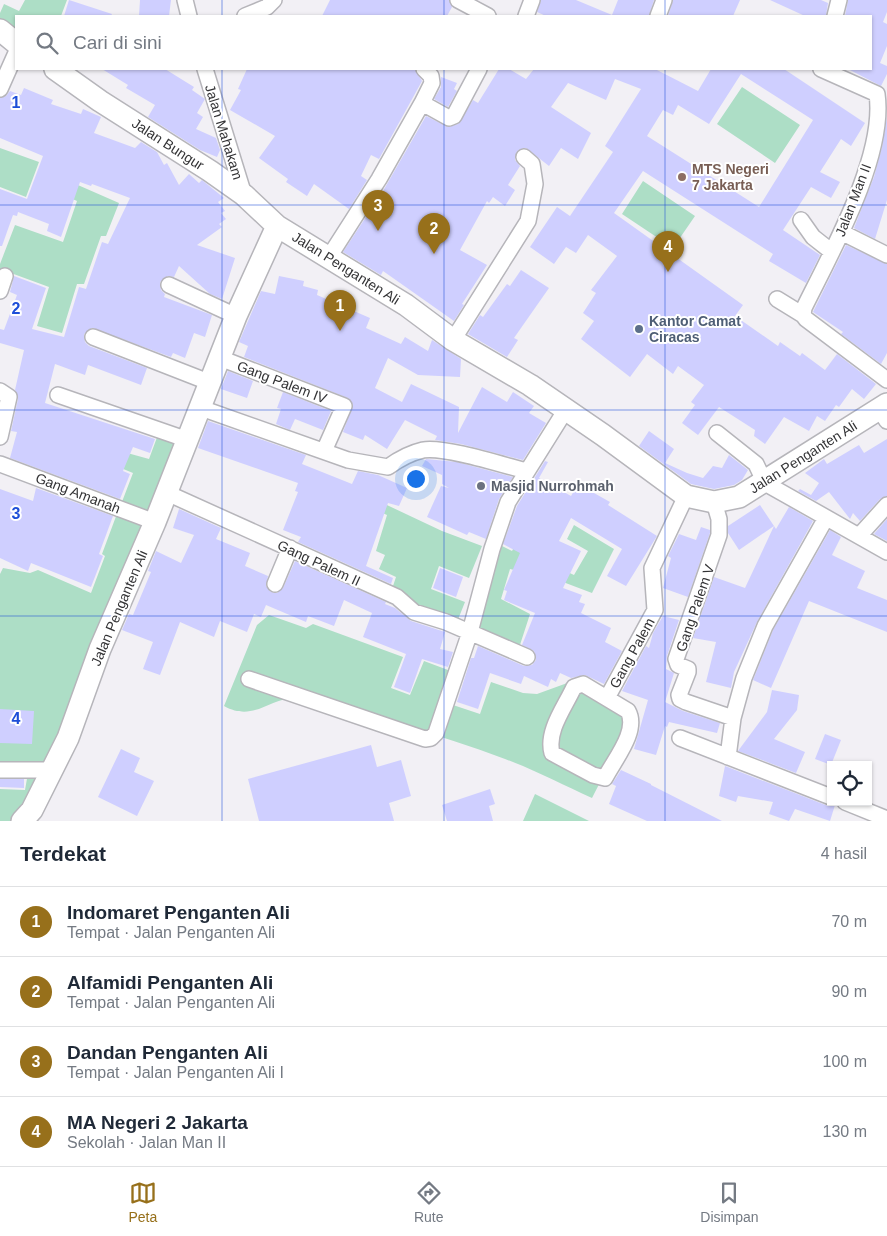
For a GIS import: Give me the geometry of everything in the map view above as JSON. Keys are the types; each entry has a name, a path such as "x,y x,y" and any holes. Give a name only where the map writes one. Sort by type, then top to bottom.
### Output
{"street":[{"path":"185,0 189,15"},
{"path":"248,15 267,7 274,0"},
{"path":"458,0 486,15"},
{"path":"526,15 532,0"},
{"path":"658,15 664,0"},
{"path":"835,15 839,0"},
{"path":"0,30 15,41"},
{"path":"0,89 15,55"},
{"name":"Jalan Bungur","path":"56,70 244,195 277,226"},
{"name":"Jalan Mahakam","path":"205,70 244,195"},
{"path":"329,257 379,179 422,103 432,83 432,76 425,70"},
{"path":"422,103 449,118 454,116 478,70"},
{"name":"Jalan Man II","path":"803,314 804,308 843,233 873,146 882,95 824,70"},
{"path":"453,340 528,221 535,184 532,164 524,157"},
{"path":"801,220 813,237 832,252"},
{"name":"Jalan Penganten Ali","path":"22,821 32,810 68,738 100,649 167,493 236,316 277,226 406,305 453,340 530,385 565,411 603,435 686,496 714,502 739,497 884,411"},
{"path":"843,233 887,255"},
{"path":"0,292 5,276"},
{"path":"170,285 236,316"},
{"path":"778,299 803,314 806,320 887,380"},
{"path":"93,337 211,383"},
{"name":"Gang Palem IV","path":"220,358 344,406 324,451"},
{"path":"0,392 9,397 0,437"},
{"path":"58,395 188,440"},
{"path":"201,408 348,460 388,466 404,456 425,450 450,452 526,471"},
{"path":"249,679 424,739 431,738 436,733 470,632 492,549 508,502 565,411"},
{"path":"717,433 756,464 765,483 887,552"},
{"name":"Gang Amanah","path":"0,464 155,522"},
{"name":"Gang Palem II","path":"167,493 290,548 368,586 397,597 414,612 470,632 527,657"},
{"name":"Gang Palem","path":"607,698 628,656 653,616 656,603 651,580 652,568 686,496"},
{"name":"Gang Palem V","path":"714,502 719,519 719,535 676,659 678,664 688,669 679,695 680,699 686,702 733,718"},
{"path":"859,536 887,505"},
{"path":"728,757 733,718 744,678 765,626 826,518"},
{"path":"275,584 290,548"},
{"path":"578,684 583,684 607,698 628,712 631,724 628,736 605,778 593,775 552,753 550,745 551,735 574,687 578,684"},
{"path":"680,738 827,795"},
{"path":"0,770 53,770"},
{"path":"855,806 887,819"}],"green space":[{"path":"25,0 67,0 61,15 15,15 15,35 0,25 0,13 4,4 19,11"},
{"path":"742,87 800,125 775,163 717,124"},
{"path":"0,148 39,162 26,197 0,187"},
{"path":"643,181 695,216 673,248 622,214"},
{"path":"71,182 119,203 106,236 101,236 84,284 77,284 62,333 37,326 49,287 0,269 0,264 15,225 63,242 77,201 66,196"},
{"path":"159,432 179,438 148,518 120,507 133,473 99,459 102,446 149,459"},
{"path":"372,498 442,531 482,546 469,578 439,566 431,589 465,602 457,622 416,611 391,592 396,577 379,569 385,555 376,551 387,515 369,507"},
{"path":"118,511 147,521 52,768 0,767 0,574 3,568 30,573 38,570 91,593 105,556 102,554"},
{"path":"574,525 614,549 592,593 563,582 510,569 501,599 530,614 518,651 488,639 466,618 494,542 512,551 525,527 531,555 574,575 588,551 567,539"},
{"path":"269,615 306,628 313,624 403,657 391,688 410,695 424,661 448,670 461,634 472,644 472,651 453,705 480,714 491,682 523,693 537,694 570,682 634,707 635,714 592,798 505,759 429,733 352,711 290,698 255,710 246,712 235,711 224,706 257,625"},
{"path":"49,772 24,821 0,821 0,789 25,790 28,773"},
{"path":"535,794 589,821 523,821"}],"building":[{"path":"69,0 112,14 112,15 64,15"},
{"path":"140,0 171,0 169,15 139,15"},
{"path":"330,0 449,0 452,7 448,15 322,15"},
{"path":"541,0 576,0 612,15 544,15 537,12"},
{"path":"618,0 654,0 649,15 612,15"},
{"path":"673,0 740,0 733,15 668,15"},
{"path":"770,0 821,0 828,3 826,15 803,15"},
{"path":"848,0 887,0 887,12 883,22 887,24 887,46 880,63 887,66 887,74 881,86 850,70 872,70 872,15 845,15"},
{"path":"104,70 167,70 194,87 192,90 205,99 197,113 203,117 196,129 216,138 220,150 217,157 200,150 148,117 155,105 126,88 128,85"},
{"path":"247,70 416,70 422,81 379,159 371,155 361,176 367,180 349,209 314,184 307,196 286,182 288,179 259,158 275,136 230,110 241,90 238,89"},
{"path":"498,70 511,70 526,79 533,70 657,70 698,91 710,70 786,70 865,123 851,146 841,139 820,172 840,182 831,198 811,187 783,230 820,255 806,283 769,261 773,254 643,171 614,213 743,305 735,316 778,346 780,342 800,356 802,353 825,370 837,354 876,384 864,399 852,389 839,407 836,405 825,421 817,416 809,431 784,417 765,444 754,436 755,430 719,407 698,435 682,423 695,405 691,402 704,385 678,366 673,374 647,354 630,377 581,339 594,321 583,313 596,293 591,290 617,256 588,235 576,253 566,247 554,264 530,247 557,207 570,216 613,152 605,146 641,89 615,79 606,100 568,83 551,107 591,133 578,159 561,148 549,166 526,148 517,151 515,160 520,166 508,185 515,190 505,206 493,197 489,203 487,201 460,250 487,265 462,304 464,305 454,321 383,271 381,275 343,252 383,191 426,116 448,127 458,124 473,100 478,103","holes":["741,74 813,120 759,207 647,136 663,110 673,115 678,105 709,124"]},
{"path":"441,77 457,83 454,89 457,91 448,107 434,99 441,87"},
{"path":"24,88 53,100 51,104 81,114 83,109 101,117 94,133 135,148 141,142 157,152 164,165 167,163 179,185 189,174 199,183 202,180 224,198 218,202 225,211 221,213 226,219 219,224 222,227 197,245 235,258 222,299 210,294 179,266 174,277 168,276 160,282 161,290 165,294 164,297 212,315 205,337 194,333 185,358 173,353 171,357 92,328 84,334 85,342 89,346 147,368 141,385 88,365 85,375 55,364 45,403 155,439 150,453 133,447 123,471 130,474 120,499 10,458 17,432 11,431 18,399 15,390 24,350 0,343 0,329 4,330 17,295 10,292 14,276 46,288 32,329 64,337 79,287 86,289 102,242 108,244 130,198 92,184 91,186 80,182 61,237 47,231 49,224 18,212 17,216 13,215 2,246 0,246 0,189 27,199 43,156 0,138 0,98 6,96 10,91 21,95"},
{"path":"887,117 887,200 875,239 854,228 874,177"},
{"path":"846,245 887,264 887,353 881,364 841,334 843,332 813,312"},
{"path":"521,270 549,288 514,338 518,340 507,357 468,334 480,315 483,317 507,284 510,286"},
{"path":"279,276 304,281 303,286 318,290 317,295 370,318 366,328 401,344 405,337 428,351 432,340 461,359 460,377 418,375 388,358 375,388 402,402 411,384 459,407 458,433 482,387 507,402 513,392 534,406 529,413 546,423 523,460 461,444 435,440 437,436 405,420 387,449 365,435 363,440 343,432 353,405 348,398 244,357 248,346 239,342 248,321 261,291 275,294"},
{"path":"228,371 253,381 247,398 221,389"},
{"path":"283,392 331,411 323,430 295,419 290,430 276,424 281,409 277,408"},
{"path":"208,421 306,455 302,464 352,484 358,471 378,475 407,488 399,506 388,503 366,566 393,578 391,584 298,542 301,537 283,530 298,492 295,491 298,483 198,448"},
{"path":"649,431 674,449 665,463 687,473 703,478 713,466 722,468 729,455 748,470 742,480 734,485 714,489 691,484 639,446"},
{"path":"887,439 887,496 880,499 860,521 853,513 850,519 829,492 816,501 798,491 800,489 811,495 819,483 805,473 824,459 827,464 859,445 864,453"},
{"path":"426,459 457,462 513,477 499,499 486,539 469,532 467,535 427,517 441,486 449,488 442,484 442,475 422,466"},
{"path":"545,461 548,462 539,478 571,496 578,484 610,502 608,505 657,536 626,586 607,576 622,549 571,518 559,541 581,551 563,588 582,595 579,602 585,604 581,613 611,628 605,642 622,651 604,684 585,675 571,678 560,673 556,682 551,679 548,687 524,676 521,684 490,673 478,709 457,702 471,658 474,658 478,646 524,666 532,665 536,660 534,651 522,645 535,613 504,600 507,591 504,590 520,553 503,544 517,506"},
{"path":"36,488 113,516 99,554 103,556 91,587 31,563 28,571 0,558 0,489 33,501"},
{"path":"760,505 774,526 739,550 728,533 728,526"},
{"path":"789,507 813,521 757,622 734,672 731,688 706,682 716,642 693,638 714,577 745,588 774,526 776,529"},
{"path":"179,509 221,528 216,539 250,553 245,566 268,576 266,586 271,592 277,593 283,588 295,561 386,602 385,604 395,608 411,621 445,632 440,649 453,652 448,667 422,659 410,693 394,687 406,654 363,637 372,613 344,600 334,626 308,616 306,622 266,605 261,617 254,614 247,632 220,621 214,637 180,622 160,675 143,669 153,642 122,630 129,614 133,615 151,572 148,571 156,551 181,563 194,535 173,528"},
{"path":"887,519 887,541 874,534"},
{"path":"701,527 710,530 710,533 688,597 663,588 671,558 668,556 679,534 696,540"},
{"path":"830,530 841,537 832,555 865,571 857,588 887,600 887,632 809,601 771,688 753,680 773,630"},
{"path":"440,568 463,577 456,597 433,588"},
{"path":"663,616 679,620 667,656 666,669 674,673 665,702 683,711 720,723 717,733 669,722 667,727 665,726 656,755 634,749 648,700 622,691 646,646 649,648 653,633"},
{"path":"772,690 799,695 797,710 774,739 805,752 796,773 738,751 767,712"},
{"path":"0,709 34,711 32,744 0,743"},
{"path":"825,734 841,740 833,761 827,761 827,764 815,759"},
{"path":"371,745 377,767 401,760 411,796 389,803 394,821 259,821 248,779"},
{"path":"121,749 140,758 134,772 154,781 137,816 98,797"},
{"path":"725,766 827,806 835,806 830,821 795,809 789,821 769,814 773,802 738,796 736,802 719,796"},
{"path":"621,770 722,821 647,821 609,804 616,786 612,784"},
{"path":"0,779 24,779 24,788 0,787"},
{"path":"490,789 495,804 489,806 493,821 447,821 442,805"}],"place":[{"name":"MTS Negeri 7 Jakarta","path":"682,177"},
{"name":"Dandan Penganten Ali","path":"378,231"},
{"name":"Alfamidi Penganten Ali","path":"434,254"},
{"name":"MA Negeri 2 Jakarta","path":"668,272"},
{"name":"Kantor Camat Ciracas","path":"639,329"},
{"name":"Indomaret Penganten Ali","path":"340,331"},
{"name":"Masjid Nurrohmah","path":"481,486"}]}
